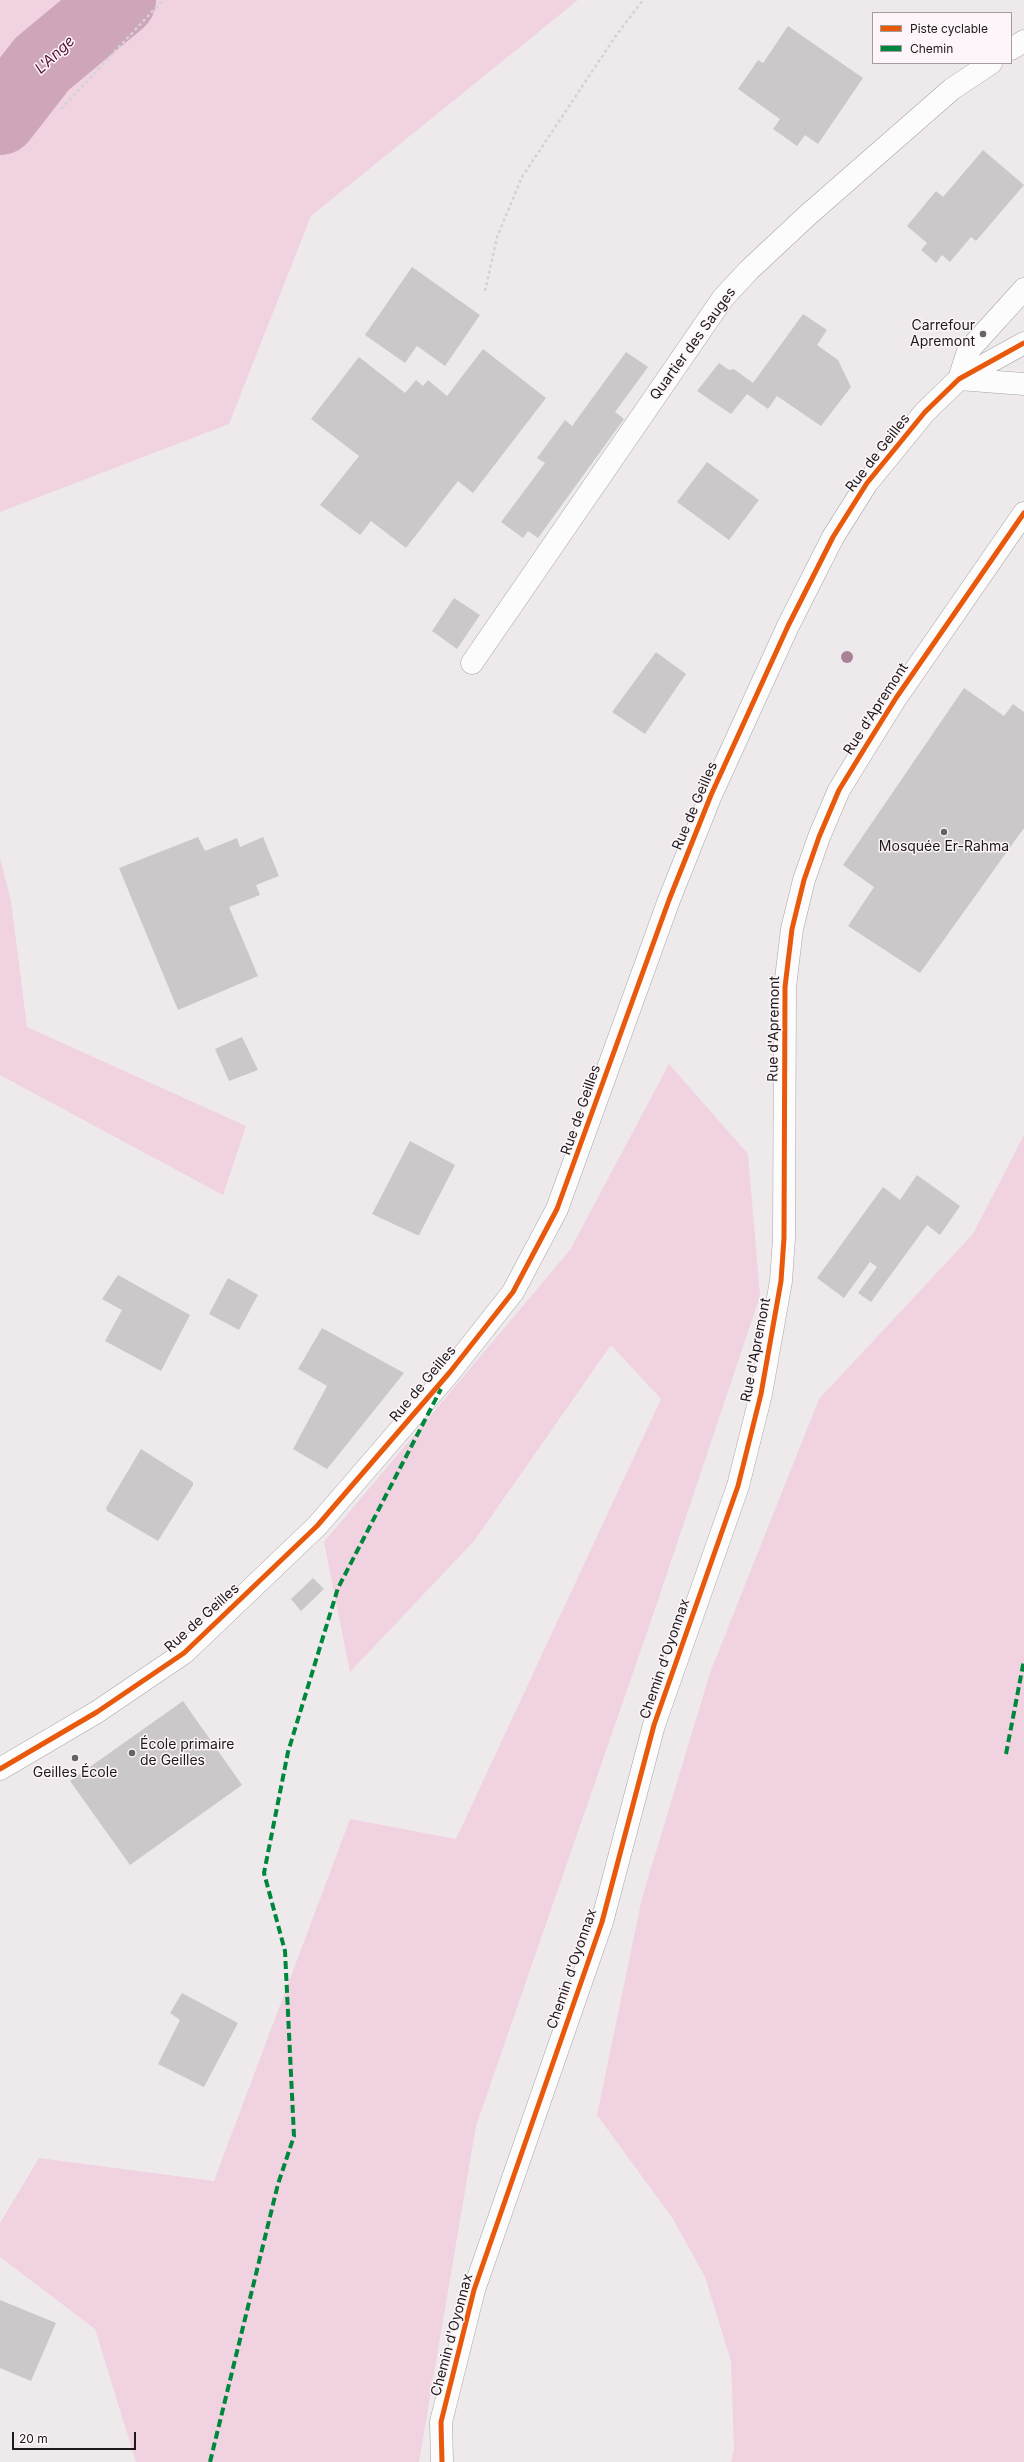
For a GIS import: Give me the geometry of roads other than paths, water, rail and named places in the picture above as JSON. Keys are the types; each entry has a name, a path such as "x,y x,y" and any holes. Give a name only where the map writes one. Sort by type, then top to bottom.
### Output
{"street":[{"path":"1012,48 1024,41"},
{"name":"Quartier des Sauges","path":"472,663 723,298 749,270 827,198 952,89 990,64"},
{"name":"Rue de Geilles","path":"959,379 968,351 1024,289"},
{"name":"Rue de Geilles","path":"0,1769 98,1712 184,1653 317,1526 450,1372 513,1292 557,1209 674,886 711,796 788,626 833,537 867,483 925,412 959,379 1024,343"},
{"path":"959,379 1024,384"},
{"name":"Rue d'Apremont","path":"738,1486 761,1394 781,1281 784,1238 785,987 792,929 804,880 819,837 840,790 866,746 896,698 1024,513"},
{"name":"Chemin d'Oyonnax","path":"442,2462 441,2422 474,2290 602,1922 654,1724 738,1486"}],"waterway":[{"name":"L'Ange","path":"0,118 42,64 119,0"}],"place":[{"name":"Carrefour Apremont","path":"983,334"},
{"name":"Mosquée Er-Rahma","path":"944,832"},
{"name":"École primaire de Geilles","path":"132,1753"},
{"name":"Geilles École","path":"75,1758"}]}
